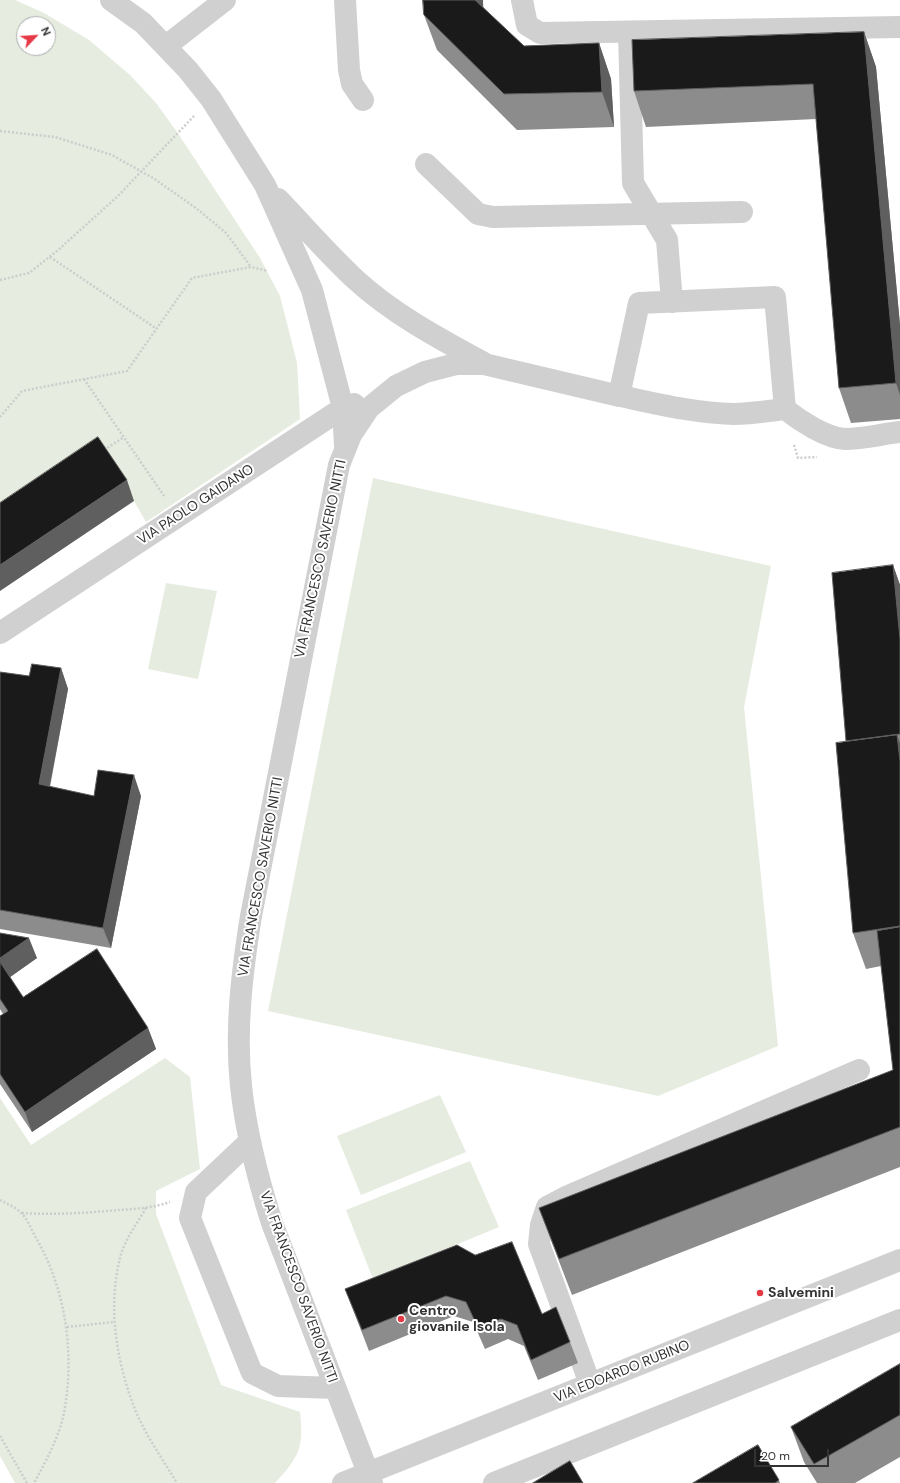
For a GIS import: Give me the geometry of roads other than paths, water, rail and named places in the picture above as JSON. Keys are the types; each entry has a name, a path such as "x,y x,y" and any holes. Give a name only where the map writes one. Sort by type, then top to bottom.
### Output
{"street":[{"name":"VIA FRANCESCO SAVERIO NITTI","path":"111,0 143,23 166,46 211,99 265,185 312,290 343,408 345,447"},
{"path":"166,46 226,0"},
{"path":"345,0 348,70 352,84 363,100"},
{"path":"522,0 527,25 540,33 629,33 900,27"},
{"path":"629,33 633,183 668,240 672,302"},
{"path":"426,164 478,214 493,217 742,212"},
{"name":"VIA FRANCESCO SAVERIO NITTI","path":"265,185 356,280 384,303 484,364"},
{"path":"619,396 639,303 775,297 785,409 802,422 825,433 844,439 900,432"},
{"name":"VIA FRANCESCO SAVERIO NITTI","path":"370,1478 272,1223 260,1187 250,1141 241,1087 239,1051 244,964 295,685 339,465 345,447 368,408 396,386 425,372 456,364 484,364 619,396 670,406 733,414 785,409"},
{"name":"VIA PAOLO GAIDANO","path":"0,633 343,408 396,386"},
{"path":"590,1384 539,1244 541,1224 547,1207 575,1193 859,1070"},
{"path":"250,1141 196,1192 190,1218 252,1373 278,1386 335,1388"},
{"name":"VIA EDOARDO RUBINO","path":"343,1483 370,1478 590,1384 900,1260"},
{"path":"494,1483 900,1320"}],"place":[{"name":"Salvemini","path":"760,1293"},
{"name":"Centro giovanile Isola","path":"401,1319"}]}
